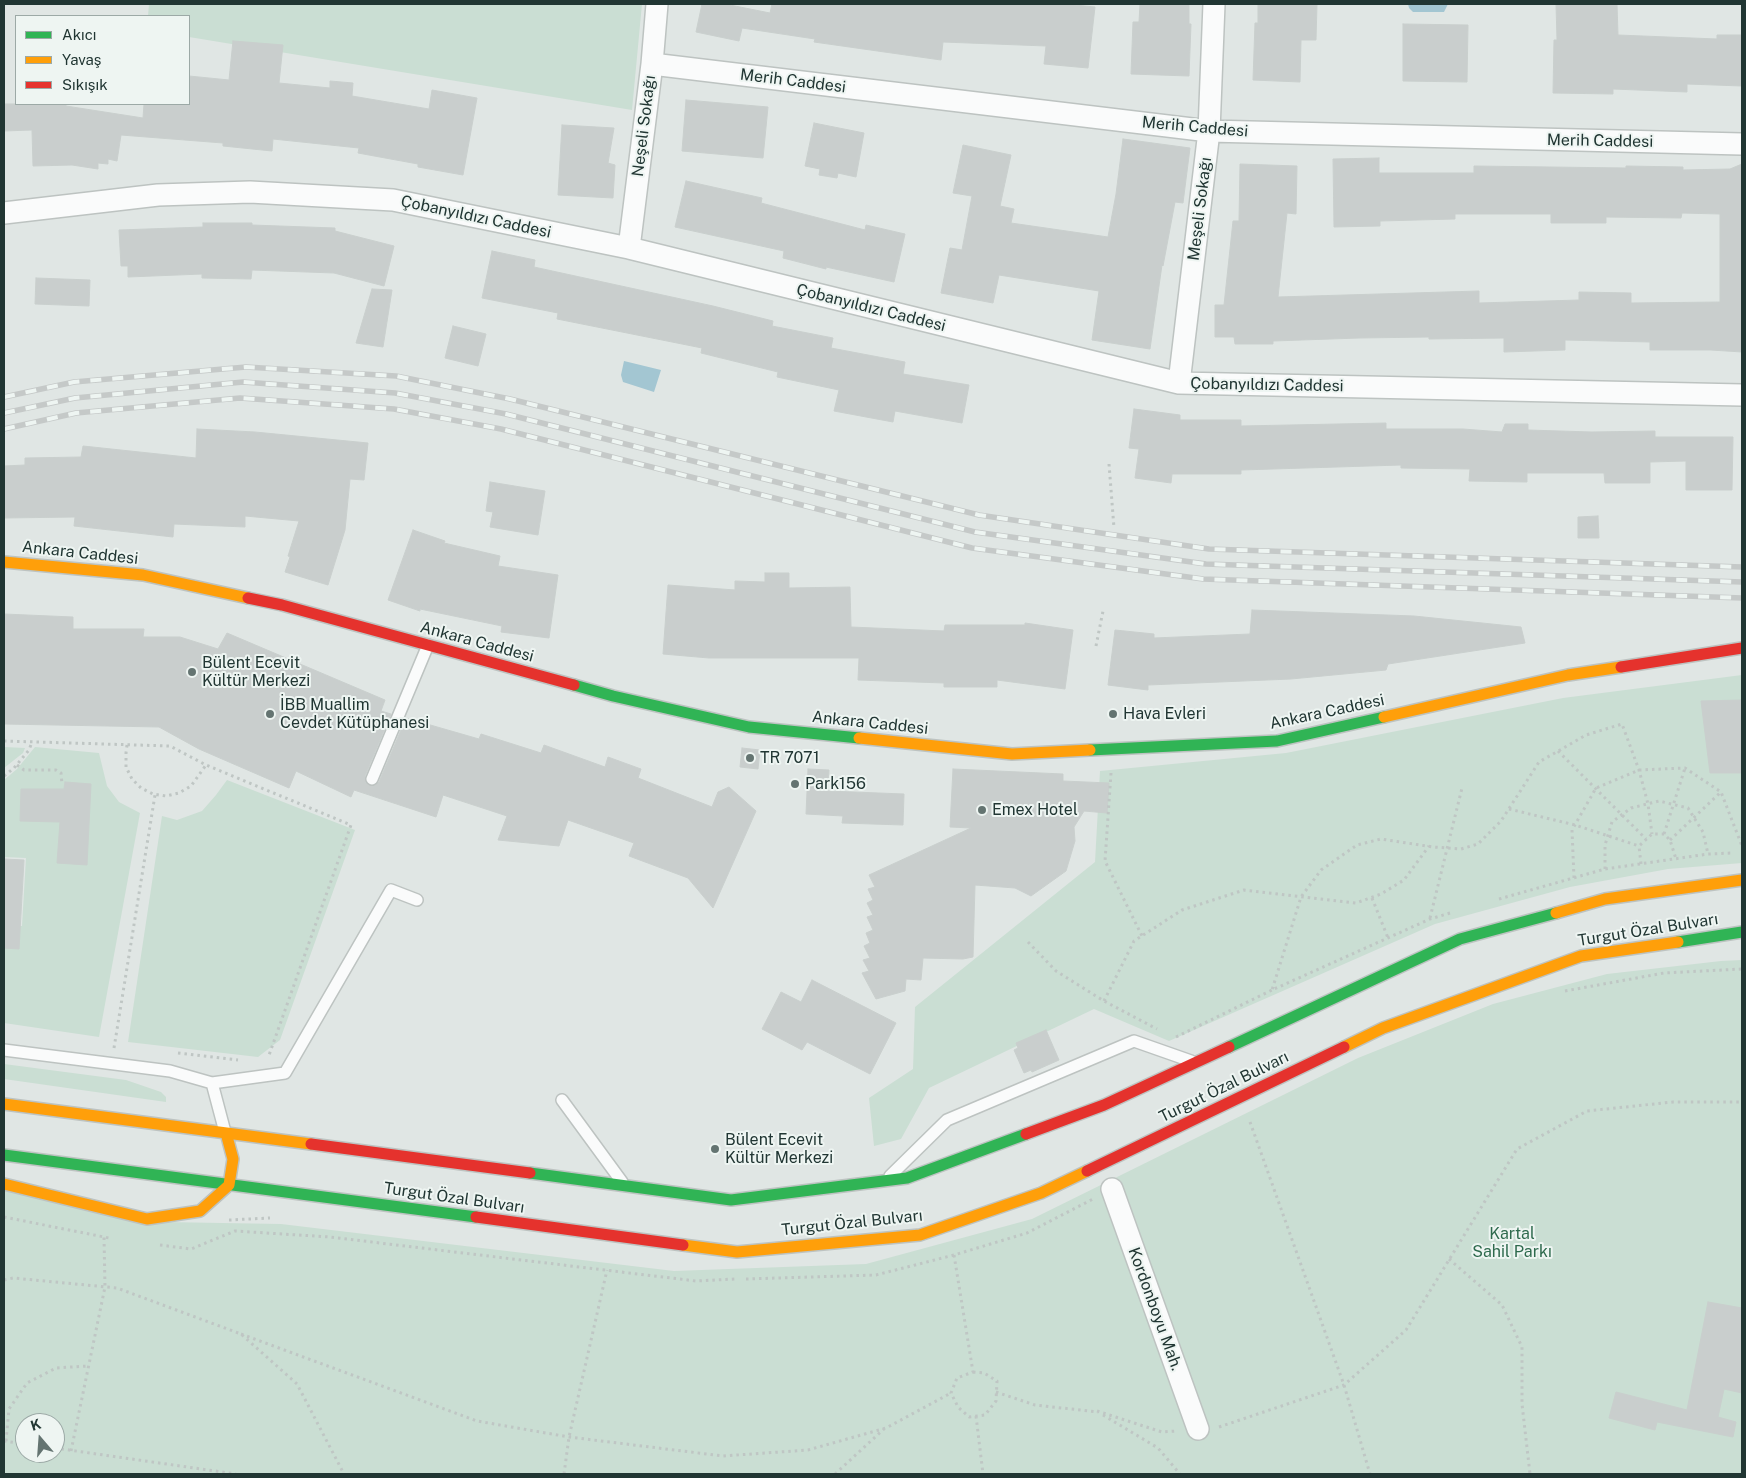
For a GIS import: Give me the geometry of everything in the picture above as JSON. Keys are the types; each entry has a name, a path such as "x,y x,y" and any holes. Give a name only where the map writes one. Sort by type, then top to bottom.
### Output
{"main road":[{"name":"Ankara Caddesi","path":"4,562 143,575 282,605 613,696 750,727 1012,754 1276,741 1568,676 1742,648"},
{"name":"Turgut Özal Bulvarı","path":"4,1104 731,1200 907,1178 1095,1109 1460,939 1606,899 1742,880"},
{"name":"Turgut Özal Bulvarı","path":"4,1155 737,1252 920,1235 1041,1193 1383,1028 1581,956 1742,932"},
{"path":"4,1184 147,1219 200,1211 229,1185 233,1159 226,1134"}],"street":[{"name":"Neşeli Sokağı","path":"628,248 652,64 657,4"},
{"name":"Meşeli Sokağı","path":"1179,384 1209,131 1214,4"},
{"name":"Merih Caddesi","path":"652,64 1209,131 1742,144"},
{"name":"Çobanyıldızı Caddesi","path":"4,213 158,194 250,192 393,200 628,248 1179,384 1742,395"},
{"name":"Kordonboyu Mah.","path":"1112,1189 1198,1429"}],"lane":[{"path":"372,779 428,645"},
{"path":"4,1050 170,1071 212,1083 285,1073 391,890 417,900"},
{"path":"885,1180 947,1120 1134,1040 1195,1063"},
{"path":"212,1083 226,1134"},
{"path":"562,1100 625,1186"}],"path":[{"path":"1109,464 1114,528"},
{"path":"1096,646 1103,611"},
{"path":"1272,990 1301,897 1320,870 1357,845 1381,839 1461,849 1478,844 1501,821 1539,762 1586,735 1622,724 1639,770 1648,804 1652,834"},
{"path":"4,741 170,746 206,764 352,825 267,1063"},
{"path":"4,776 17,765 29,750 32,742"},
{"path":"127,744 126,767 132,779 141,788 156,794 166,796 179,793 191,786 206,764"},
{"path":"1113,748 1105,862 1142,936"},
{"path":"1558,751 1646,839"},
{"path":"17,765 24,770 56,770 61,773 62,784"},
{"path":"1664,834 1685,768"},
{"path":"1574,878 1572,830 1596,788 1639,770 1685,768 1721,792 1742,846"},
{"path":"1430,919 1462,788"},
{"path":"1670,840 1721,792"},
{"path":"111,1063 156,794"},
{"path":"1605,869 1605,844 1612,822 1631,808 1659,801 1688,808 1703,832 1708,854"},
{"path":"1509,809 1575,825 1640,846"},
{"path":"1641,864 1640,846 1652,834 1664,834 1670,840 1676,859"},
{"path":"1104,1001 1134,941 1182,910 1244,890 1356,904 1381,894 1404,880 1428,846"},
{"path":"1497,900 1605,869 1708,854 1734,853"},
{"path":"1372,898 1388,938"},
{"path":"1174,1038 1272,990 1430,919 1459,911"},
{"path":"1028,942 1056,971 1104,1001 1165,1033"},
{"path":"105,1045 124,1047"},
{"path":"171,1052 248,1061"},
{"path":"996,1392 1035,1405 1097,1411 1162,1432 1220,1426 1344,1385 1406,1330 1516,1149 1587,1111 1673,1102 1742,1102"},
{"path":"1250,1122 1344,1385 1370,1474"},
{"path":"71,1451 105,1287 104,1238"},
{"path":"954,1255 973,1372"},
{"path":"1449,1259 1502,1305 1522,1347 1522,1404 1530,1474"},
{"path":"564,1474 569,1437 607,1270"},
{"path":"4,1280 13,1278 117,1288 477,1421 569,1437 723,1456 808,1450 886,1428 951,1393 957,1378 973,1372 984,1373 996,1381 996,1401 985,1415 969,1417 958,1407 951,1393"},
{"path":"241,1334 297,1384 344,1474"},
{"path":"5,1441 9,1409 27,1382 56,1368 88,1366"},
{"path":"1097,1411 1158,1448 1180,1474"},
{"path":"976,1416 983,1474"},
{"path":"834,1474 886,1428"},
{"path":"65,1450 236,1474"}],"green space":[{"path":"149,4 642,4 632,110 190,37 190,15 148,15"},
{"path":"1742,675 1742,863 1668,869 1570,887 1435,924 1169,1041 1094,1009 929,1088 901,1139 874,1146 869,1098 913,1069 915,1007 1095,862 1100,771 1286,753 1563,698"},
{"path":"4,747 25,748 23,753 4,768"},
{"path":"35,747 99,753 107,786 119,802 140,813 99,1037 4,1023 4,926 22,926 26,858 4,857 4,780 17,769"},
{"path":"227,780 355,830 280,1040 258,1057 128,1042 162,816 177,820 202,811"},
{"name":"Kartal Sahil Parkı","path":"1742,960 1742,1474 4,1474 4,1182 164,1222 281,1224 674,1271 866,1264 1032,1219 1358,1058 1493,1004 1607,974"},
{"path":"4,1064 126,1080 161,1092 166,1097 166,1102 4,1079"}],"water":[{"path":"1408,4 1448,4 1444,12 1413,12"},
{"path":"624,361 661,370 654,392 623,382 621,375"}],"building":[{"path":"702,4 725,4 770,13 772,4 1064,4 1095,7 1088,68 1044,64 1046,46 943,42 941,60 814,42 815,39 742,28 739,41 696,32"},
{"path":"1140,4 1189,4 1189,24 1191,24 1189,76 1131,74 1133,22 1139,22"},
{"path":"1258,4 1317,4 1316,40 1301,40 1300,82 1253,80 1255,23 1258,23"},
{"path":"1556,4 1617,4 1618,35 1717,39 1717,35 1742,35 1742,86 1687,84 1687,92 1613,89 1613,94 1553,93 1554,40 1557,40"},
{"path":"1403,24 1468,25 1467,82 1403,81"},
{"path":"233,41 283,45 279,83 330,88 330,81 353,83 352,96 429,109 432,90 477,98 463,175 418,167 418,164 358,153 359,148 273,139 272,151 223,146 223,143 121,135 117,161 108,159 108,164 98,163 98,169 72,165 33,166 32,130 4,131 4,104 66,105 143,118 144,105 190,105 190,76 229,80"},
{"path":"686,100 768,107 763,158 682,151"},
{"path":"814,123 864,133 856,177 838,173 837,178 819,175 820,169 805,166"},
{"path":"562,125 614,128 608,163 615,165 613,198 558,195"},
{"path":"1123,139 1190,148 1183,203 1175,202 1162,265 1150,349 1092,340 1099,291 999,275 993,303 941,293 950,248 962,250 972,196 953,193 963,145 1011,155 1000,206 1014,209 1011,223 1108,237"},
{"path":"1379,158 1379,173 1474,173 1474,166 1626,168 1626,166 1683,167 1683,170 1730,169 1742,164 1742,352 1650,350 1650,342 1565,340 1565,350 1504,352 1504,338 1359,338 1273,341 1273,344 1235,344 1234,337 1215,337 1215,305 1224,305 1233,221 1239,221 1240,164 1297,166 1296,214 1287,213 1278,297 1479,291 1479,303 1579,300 1579,292 1631,293 1631,303 1720,302 1720,214 1682,213 1681,218 1606,217 1606,223 1551,223 1551,214 1455,214 1455,219 1380,221 1380,226 1334,227 1333,159"},
{"path":"686,181 762,198 761,203 865,230 866,225 905,234 894,282 826,267 826,269 783,258 784,251 675,227"},
{"path":"203,223 252,223 252,225 335,228 335,231 394,246 384,286 334,273 252,270 251,279 202,278 202,274 128,277 128,266 121,266 119,230 203,227"},
{"path":"492,251 535,260 534,267 773,321 772,326 833,338 831,348 905,362 903,374 969,385 962,423 895,411 893,422 834,411 839,390 777,377 778,372 701,353 702,348 557,319 558,313 482,298"},
{"path":"36,278 90,280 89,306 35,304"},
{"path":"372,289 392,290 383,347 356,343"},
{"path":"453,326 486,334 478,366 445,358"},
{"path":"1134,409 1180,415 1180,420 1241,420 1241,426 1386,423 1386,429 1463,429 1502,432 1505,424 1528,424 1528,430 1655,431 1655,437 1733,437 1732,490 1686,490 1686,461 1650,462 1650,483 1605,483 1604,473 1527,473 1527,482 1469,481 1470,469 1401,468 1401,465 1241,470 1241,474 1172,474 1171,483 1135,478 1139,449 1129,448"},
{"path":"197,429 255,432 368,443 364,480 350,479 345,530 328,585 285,572 299,521 245,516 245,527 174,524 173,537 74,526 75,517 4,518 4,466 25,465 25,458 81,457 83,446 196,458"},
{"path":"490,482 545,491 538,535 490,527 493,512 486,511"},
{"path":"1598,516 1599,538 1578,538 1578,517"},
{"path":"413,530 445,541 444,543 500,556 498,566 558,575 549,638 501,632 502,626 420,609 420,611 388,600"},
{"path":"765,573 789,573 789,588 850,587 851,627 944,631 945,625 1025,625 1025,623 1073,630 1065,689 997,680 997,687 944,687 944,683 858,680 859,658 709,658 663,654 668,585 735,590 735,581 765,582"},
{"path":"1252,610 1414,616 1521,627 1525,643 1388,664 1386,670 1291,679 1148,685 1148,690 1108,685 1115,630 1154,634 1154,638 1250,634"},
{"path":"4,614 73,617 73,629 144,629 143,637 180,637 218,649 227,633 385,700 381,711 391,714 365,776 366,783 370,786 376,785 379,782 406,718 479,739 481,734 541,753 544,745 605,767 608,757 641,769 638,778 712,807 718,792 729,787 756,811 713,908 688,878 629,856 634,843 568,820 559,846 498,840 507,816 443,795 436,817 354,790 351,797 296,771 289,788 199,749 159,727 4,724"},
{"path":"1742,700 1742,773 1710,773 1701,701"},
{"name":"TR 7071","path":"742,748 760,750 758,769 740,767"},
{"path":"808,769 829,770 828,791 904,794 903,825 842,823 843,816 806,814"},
{"path":"953,769 1063,774 1063,781 1109,783 1107,813 1084,811 1074,827 1075,841 1066,871 1031,896 1015,888 975,885 973,957 963,959 923,958 921,980 906,979 905,991 876,999 862,973 869,971 863,960 870,958 864,946 870,943 866,933 873,930 867,917 873,915 867,903 873,900 868,889 875,887 869,875 971,828 950,827"},
{"path":"65,782 91,784 87,865 57,863 60,822 20,821 21,789 64,789"},
{"path":"4,859 24,860 19,949 4,948"},
{"path":"812,980 896,1023 870,1074 807,1042 802,1050 762,1029 781,992 801,1002"},
{"path":"1046,1030 1059,1060 1032,1072 1031,1070 1024,1073 1014,1050 1018,1048 1016,1043"},
{"path":"1708,1302 1742,1308 1742,1393 1724,1389 1718,1417 1736,1422 1733,1437 1657,1422 1655,1430 1609,1418 1616,1392 1687,1410"}],"railway":[{"path":"4,397 74,382 246,367 396,376 510,399 979,515 1209,549 1742,567"},
{"path":"4,413 75,398 243,382 395,393 506,414 975,532 1206,564 1742,582"},
{"path":"4,429 76,413 240,398 394,409 501,429 972,548 1203,579 1742,598"}],"traffic: fast":[{"path":"574,685 613,696 749,727 859,738"},
{"path":"1090,750 1277,741 1384,717"},
{"path":"1229,1047 1460,939 1556,913"},
{"path":"1678,942 1742,932"},
{"path":"530,1173 731,1200 907,1178 1026,1134"},
{"path":"4,1155 476,1217"}],"traffic: slow":[{"path":"4,562 143,575 248,598"},
{"path":"1384,717 1568,675 1621,667"},
{"path":"859,738 1012,754 1090,750"},
{"path":"1556,913 1605,899 1742,880"},
{"path":"1344,1047 1383,1028 1581,956 1678,942"},
{"path":"4,1104 311,1144"},
{"path":"4,1184 147,1219 200,1211 229,1185 233,1159 226,1133"},
{"path":"683,1245 737,1252 920,1235 1041,1193 1087,1171"}],"traffic: jam":[{"path":"248,598 282,605 574,685"},
{"path":"1621,667 1742,648"},
{"path":"1026,1134 1104,1105 1229,1047"},
{"path":"1087,1171 1344,1047"},
{"path":"311,1144 530,1173"},
{"path":"476,1217 683,1245"}],"place":[{"name":"Bülent Ecevit Kültür Merkezi","path":"192,672"},
{"name":"İBB Muallim Cevdet Kütüphanesi","path":"270,714"},
{"name":"Hava Evleri","path":"1113,714"},
{"name":"TR 7071","path":"750,758"},
{"name":"Park156","path":"795,784"},
{"name":"Emex Hotel","path":"982,810"},
{"name":"Bülent Ecevi̇t Kültür Merkezi̇","path":"715,1149"}]}
